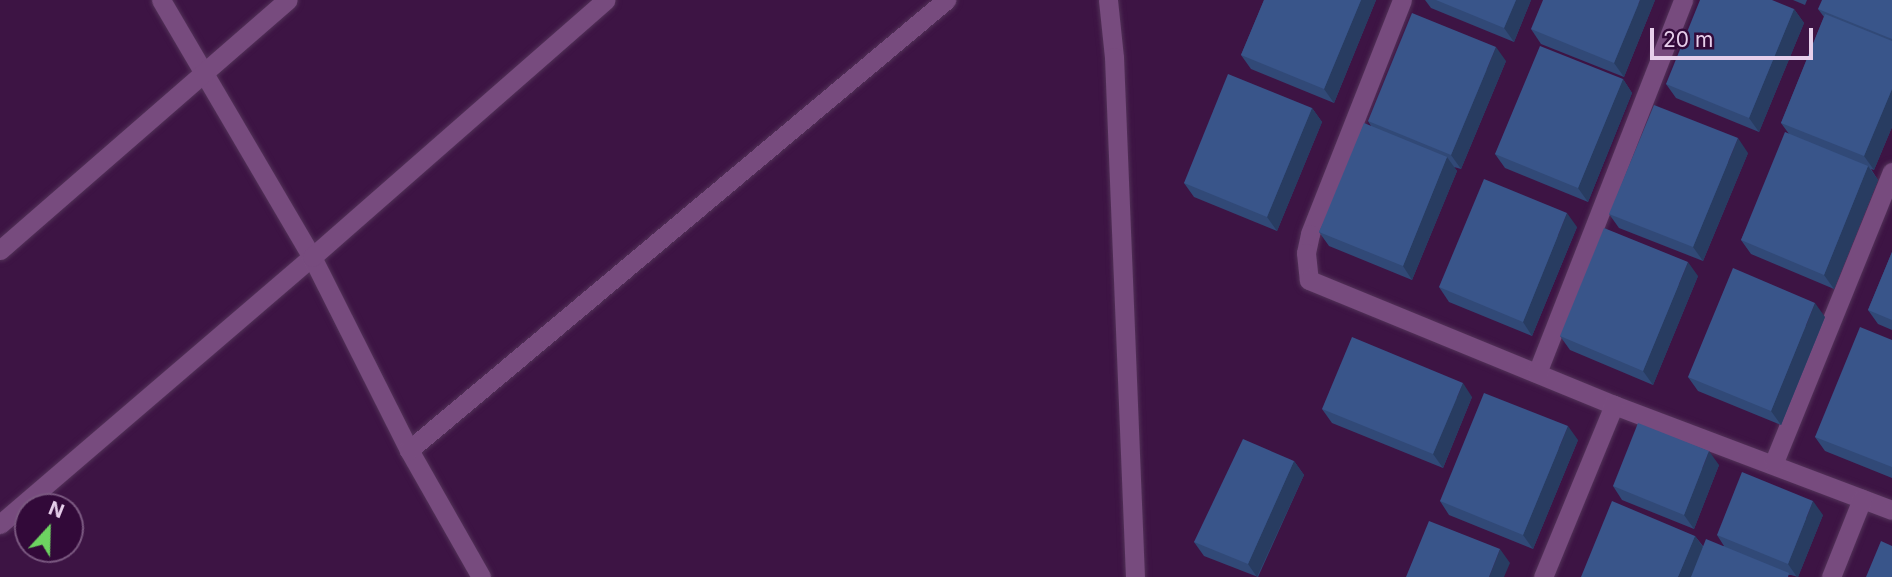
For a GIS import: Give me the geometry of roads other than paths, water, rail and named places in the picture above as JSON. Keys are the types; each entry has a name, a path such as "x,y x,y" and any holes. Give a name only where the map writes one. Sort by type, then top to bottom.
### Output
{"street":[{"path":"161,0 207,72 312,257 409,450 481,577"},
{"path":"0,250 288,0"},
{"path":"0,524 312,257 606,0"},
{"path":"409,450 946,0"},
{"path":"1108,0 1114,57 1135,577"},
{"path":"1402,0 1310,234 1306,253 1309,280 1614,405 1774,462 1892,510"},
{"path":"1537,373 1683,0"},
{"path":"1774,462 1892,172"},
{"path":"1543,577 1614,405"},
{"path":"1831,577 1862,499"}]}
